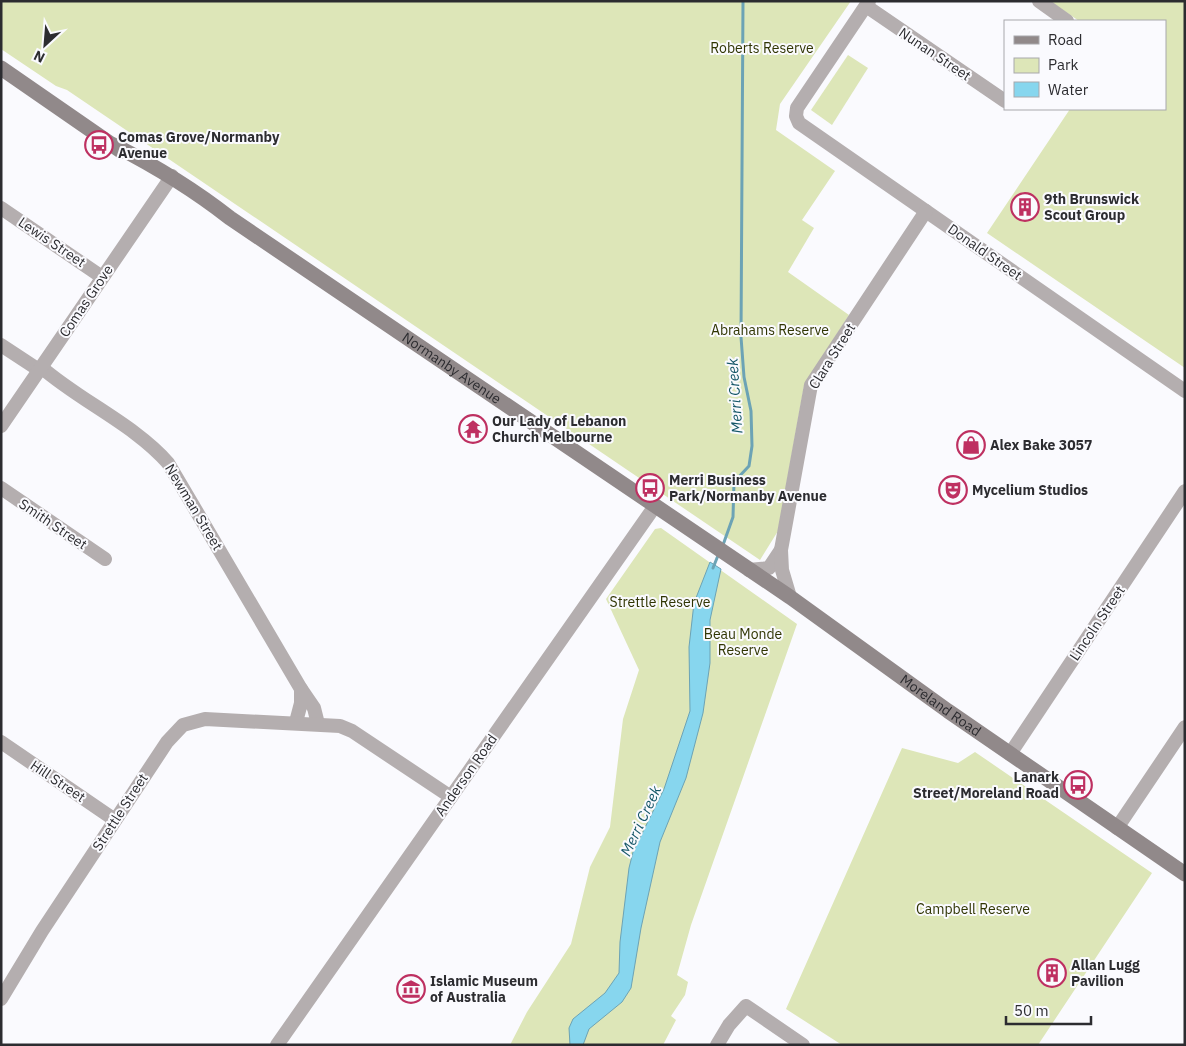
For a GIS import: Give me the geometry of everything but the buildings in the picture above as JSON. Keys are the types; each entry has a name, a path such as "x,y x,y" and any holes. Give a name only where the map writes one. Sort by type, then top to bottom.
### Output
{"main road":[{"name":"Normanby Avenue","path":"1,68 114,145 230,218 698,536"},
{"name":"Moreland Road","path":"698,536 790,597 893,673 1185,874"}],"street":[{"path":"1039,1 1067,20"},
{"name":"Nunan Street","path":"868,4 1004,101"},
{"name":"Donald Street","path":"868,4 797,108 796,116 803,127 1185,391"},
{"name":"Comas Grove","path":"1,426 169,180"},
{"name":"Lewis Street","path":"1,208 102,277"},
{"name":"Clara Street","path":"790,597 782,570 781,550 811,385 926,211"},
{"name":"Newman Street","path":"1,345 40,369 145,442 168,463 300,689 314,708 318,724"},
{"name":"Smith Street","path":"1,488 105,559"},
{"name":"Lincoln Street","path":"1010,754 1185,491"},
{"name":"Anderson Road","path":"276,1045 655,506"},
{"name":"Clara Street","path":"747,568 769,568 781,550"},
{"path":"300,689 301,703 296,722 340,726 352,730 451,797"},
{"name":"Strettle Street","path":"1,999 13,976 115,820 167,742 183,725 205,719 296,722"},
{"path":"1117,828 1185,727"},
{"name":"Hill Street","path":"1,742 115,820"},
{"path":"1,987 13,976"},
{"path":"717,1045 729,1025 746,1006 803,1045"}],"green space":[{"path":"1,1 851,1 780,104 776,130 835,171 802,220 814,228 788,272 849,315 804,386 778,531 760,560 67,90 56,86 1,49"},
{"path":"1050,1 1185,1 1185,368 987,233 1069,110 1166,110 1166,20 1078,20"},
{"path":"848,55 868,68 832,125 811,110"},
{"path":"661,528 797,624 691,925 677,975 688,982 685,995 671,1016 676,1020 663,1045 510,1045 527,1012 571,944 590,867 610,827 623,719 639,670 606,599 655,529"},
{"name":"Campbell Reserve","path":"902,748 958,763 975,752 1152,873 1038,1045 842,1045 786,1009"}],"water":[{"path":"710,562 721,569 710,620 710,663 703,713 686,778 660,842 641,928 631,988 622,1002 589,1029 583,1045 570,1045 569,1028 573,1019 605,993 619,973 620,942 629,868 633,852 664,789 690,711 689,647 694,603"}],"waterway":[{"name":"Merri Creek","path":"723,545 733,517 734,482 749,466 752,446 751,411 744,377 741,337 743,1"},
{"name":"Merri Creek","path":"713,568 719,553"}],"place":[{"name":"Comas Grove/Normanby Avenue","path":"99,145"},
{"name":"9th Brunswick Scout Group","path":"1025,207"},
{"name":"Our Lady of Lebanon Church Melbourne","path":"473,429"},
{"name":"Alex Bake 3057","path":"971,445"},
{"name":"Merri Business Park/Normanby Avenue","path":"650,488"},
{"name":"Mycelium Studios","path":"953,490"},
{"name":"Lanark Street/Moreland Road","path":"1078,785"},
{"name":"Allan Lugg Pavilion","path":"1052,973"},
{"name":"Islamic Museum of Australia","path":"411,989"}],"park label":[{"name":"Roberts Reserve","path":"762,48"},
{"name":"Abrahams Reserve","path":"770,330"},
{"name":"Strettle Reserve","path":"660,602"},
{"name":"Beau Monde Reserve","path":"743,642"}]}
